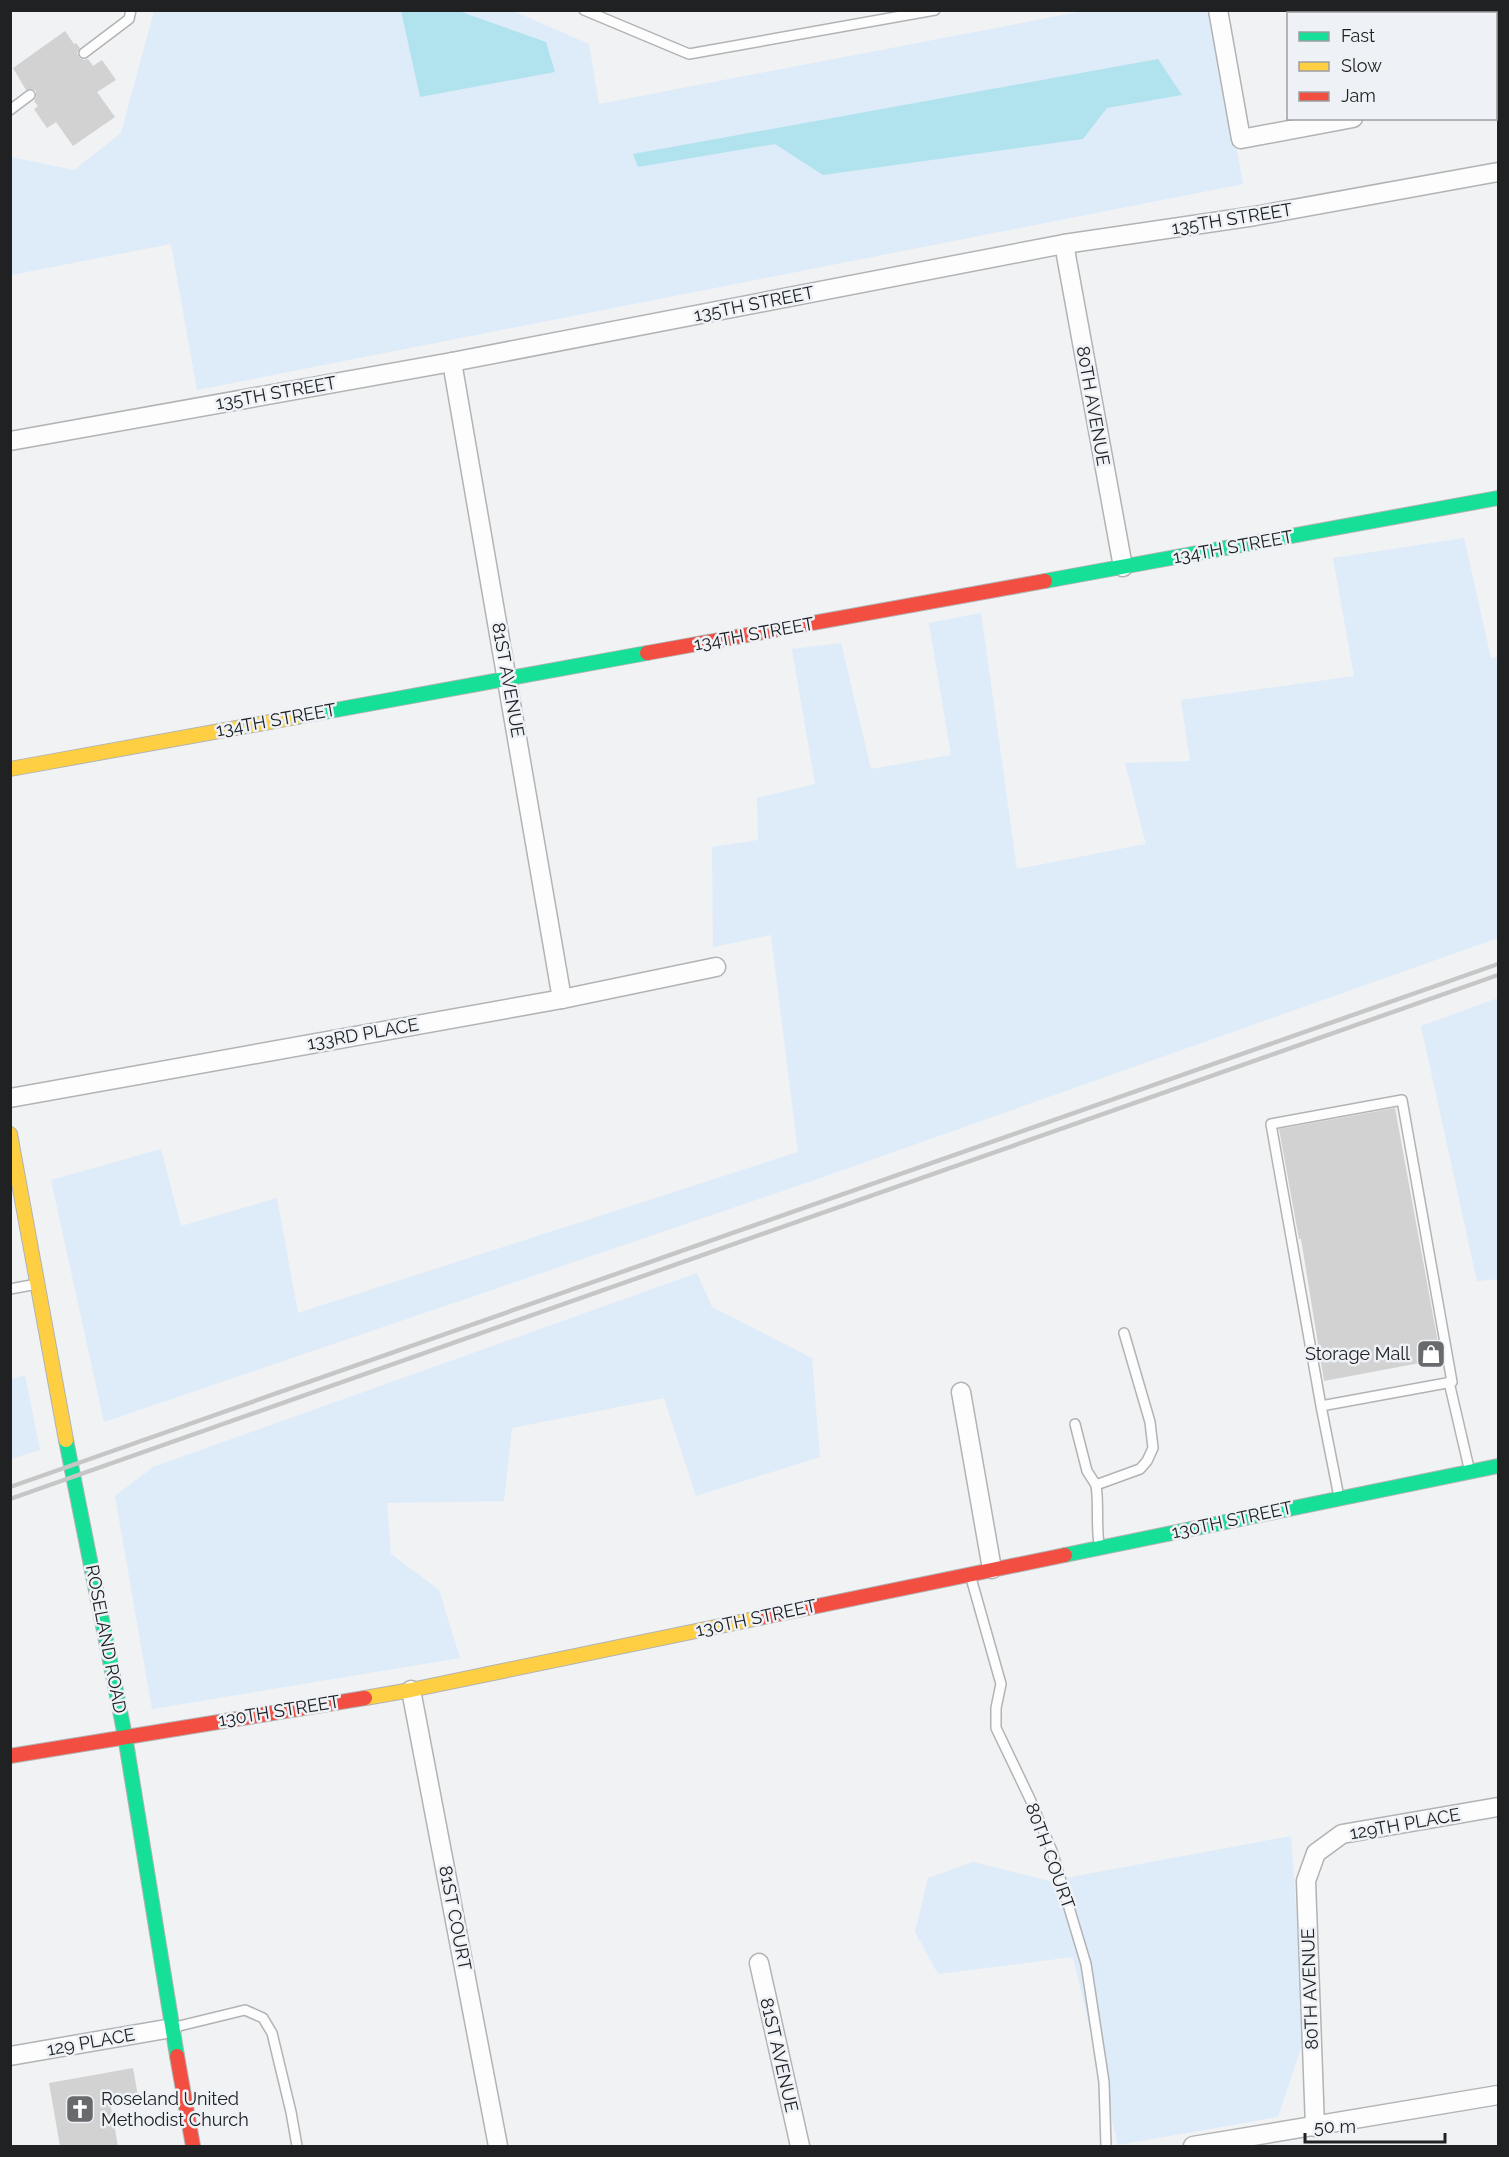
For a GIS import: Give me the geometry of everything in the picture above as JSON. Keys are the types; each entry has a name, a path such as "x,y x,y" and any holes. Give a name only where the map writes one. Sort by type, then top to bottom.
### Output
{"street":[{"path":"1218,10 1241,139 1342,120"},
{"name":"135TH STREET","path":"10,441 452,362 1064,244 1255,216 1498,172"},
{"name":"80TH AVENUE","path":"1064,244 1123,567"},
{"name":"81ST AVENUE","path":"452,362 562,999"},
{"name":"134TH STREET","path":"10,769 1498,498"},
{"name":"133RD PLACE","path":"10,1098 562,999 716,968"},
{"name":"ROSELAND ROAD","path":"10,1134 71,1466 125,1736 193,2146"},
{"path":"961,1392 992,1569"},
{"name":"130TH STREET","path":"10,1756 411,1690 1498,1466"},
{"name":"81ST COURT","path":"411,1690 498,2146"},
{"name":"129TH PLACE","path":"1316,1853 1342,1834 1498,1807"},
{"name":"80TH AVENUE","path":"1315,2127 1306,1881 1316,1853"},
{"name":"81ST AVENUE","path":"759,1963 800,2146"},
{"name":"129 PLACE","path":"10,2056 172,2028"},
{"path":"1193,2146 1498,2095"}],"lane":[{"path":"84,53 129,19 131,10"},
{"path":"584,10 689,54 935,10"},
{"path":"10,110 30,95"},
{"path":"1321,1406 1452,1382 1402,1100 1271,1124 1321,1406 1339,1497"},
{"path":"10,1289 39,1284"},
{"path":"1096,1485 1140,1469 1153,1448 1150,1422 1124,1333"},
{"path":"1449,1382 1470,1470"},
{"path":"1075,1424 1086,1471 1096,1485 1098,1498 1096,1525 1099,1547"},
{"name":"80TH COURT","path":"969,1574 983,1613 1001,1684 996,1708 996,1728 1052,1851 1086,1964 1104,2082 1106,2146"},
{"path":"172,2028 244,2010 263,2018 272,2033 297,2146"}],"shaded area":[{"path":"154,11 513,11 589,44 599,104 1084,11 1211,11 1243,184 197,390 171,244 11,275 11,157 74,170 121,133"},
{"path":"1464,538 1491,658 1498,657 1498,938 803,1184 104,1422 51,1180 161,1149 181,1226 277,1198 298,1313 798,1152 771,935 713,947 712,847 758,840 757,798 815,784 792,649 841,643 871,769 951,755 929,623 981,613 1017,869 1146,844 1125,763 1190,761 1181,700 1354,676 1333,558"},
{"path":"1498,998 1498,1279 1477,1281 1421,1026"},
{"path":"697,1273 712,1307 812,1358 820,1457 696,1496 664,1398 512,1428 504,1501 387,1503 391,1554 439,1590 460,1658 152,1709 115,1496 153,1467"},
{"path":"25,1375 40,1450 11,1459 11,1379"},
{"path":"1291,1836 1305,2036 1278,2117 1118,2145 1073,1957 938,1974 915,1932 928,1878 973,1862 1050,1881"}],"water":[{"path":"401,11 459,11 546,42 555,72 420,97"},
{"path":"1158,59 1182,95 1107,108 1083,139 823,175 775,144 638,167 633,154"}],"building":[{"path":"65,31 74,44 76,43 80,48 77,53 79,57 84,60 88,59 93,66 102,60 116,80 97,92 115,117 73,146 56,122 47,128 34,109 38,106 34,101 36,91 26,90 13,68"},
{"path":"1395,1108 1441,1359 1324,1381 1301,1239 1299,1239 1279,1129"},
{"name":"Roseland United Methodist Church","path":"133,2068 138,2096 110,2102 118,2146 60,2146 49,2083"}],"railway":[{"path":"10,1487 1498,964"},
{"path":"10,1499 1498,975"}],"traffic: fast":[{"path":"1045,581 1498,498"},
{"path":"297,717 647,653"},
{"path":"66,1440 125,1736 177,2056"},
{"path":"1065,1555 1498,1466"}],"traffic: slow":[{"path":"10,769 297,717"},
{"path":"10,1134 66,1440"},
{"path":"365,1698 759,1618"}],"traffic: jam":[{"path":"647,653 1045,581"},
{"path":"759,1618 1065,1555"},
{"path":"10,1756 365,1698"},
{"path":"177,2056 193,2146"}],"place":[{"name":"Storage Mall","path":"1431,1354"},
{"name":"Roseland United Methodist Church","path":"80,2109"}]}
